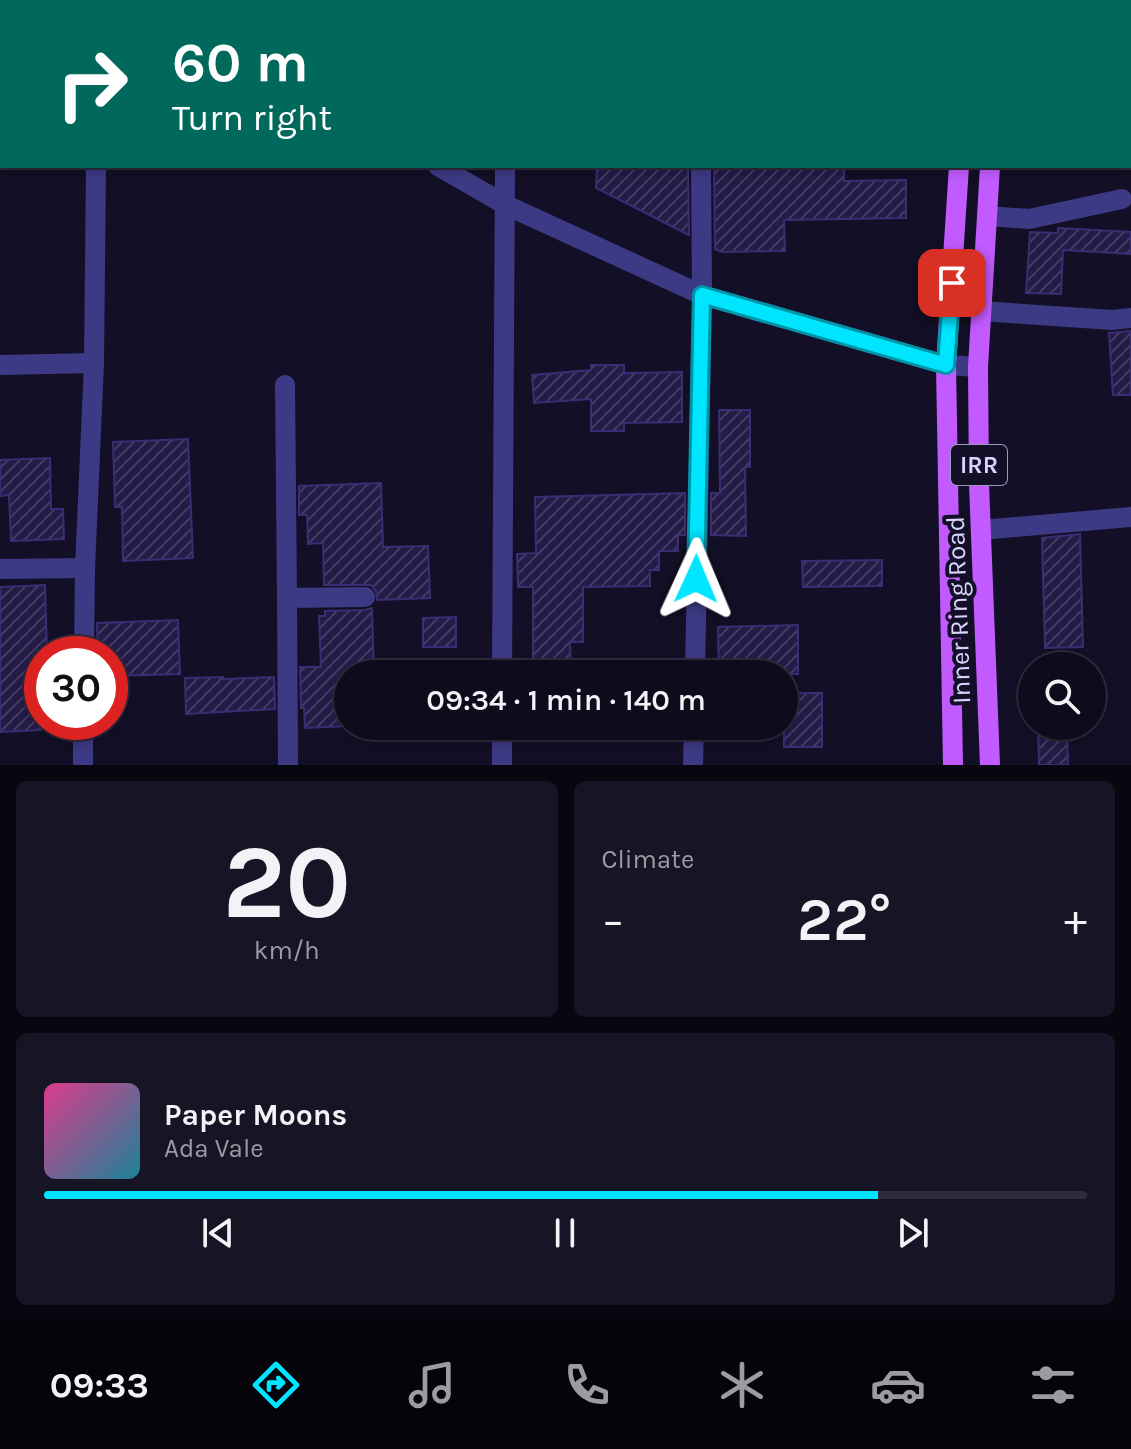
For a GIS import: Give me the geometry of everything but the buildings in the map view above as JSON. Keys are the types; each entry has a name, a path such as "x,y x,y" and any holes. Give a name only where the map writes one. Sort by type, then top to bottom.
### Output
{"main road":[{"name":"Inner Ring Road","path":"953,765 946,365 959,168"},
{"name":"Inner Ring Road","path":"990,168 978,367 990,765"}],"street":[{"path":"84,636 94,363 96,168"},
{"path":"441,168 506,205 702,295 946,365 978,367"},
{"path":"502,660 505,168"},
{"path":"695,660 702,295 701,168"},
{"path":"987,216 1029,219 1122,199"},
{"path":"981,311 1112,320 1131,318"},
{"path":"0,365 94,363"},
{"path":"285,385 288,765"},
{"path":"981,530 1131,517"},
{"path":"0,569 85,568"},
{"path":"287,598 365,597"},
{"path":"83,740 83,765"},
{"path":"502,740 502,765"},
{"path":"693,765 694,740"}],"route":[{"path":"696,579 702,295 946,365 952,283"}]}
